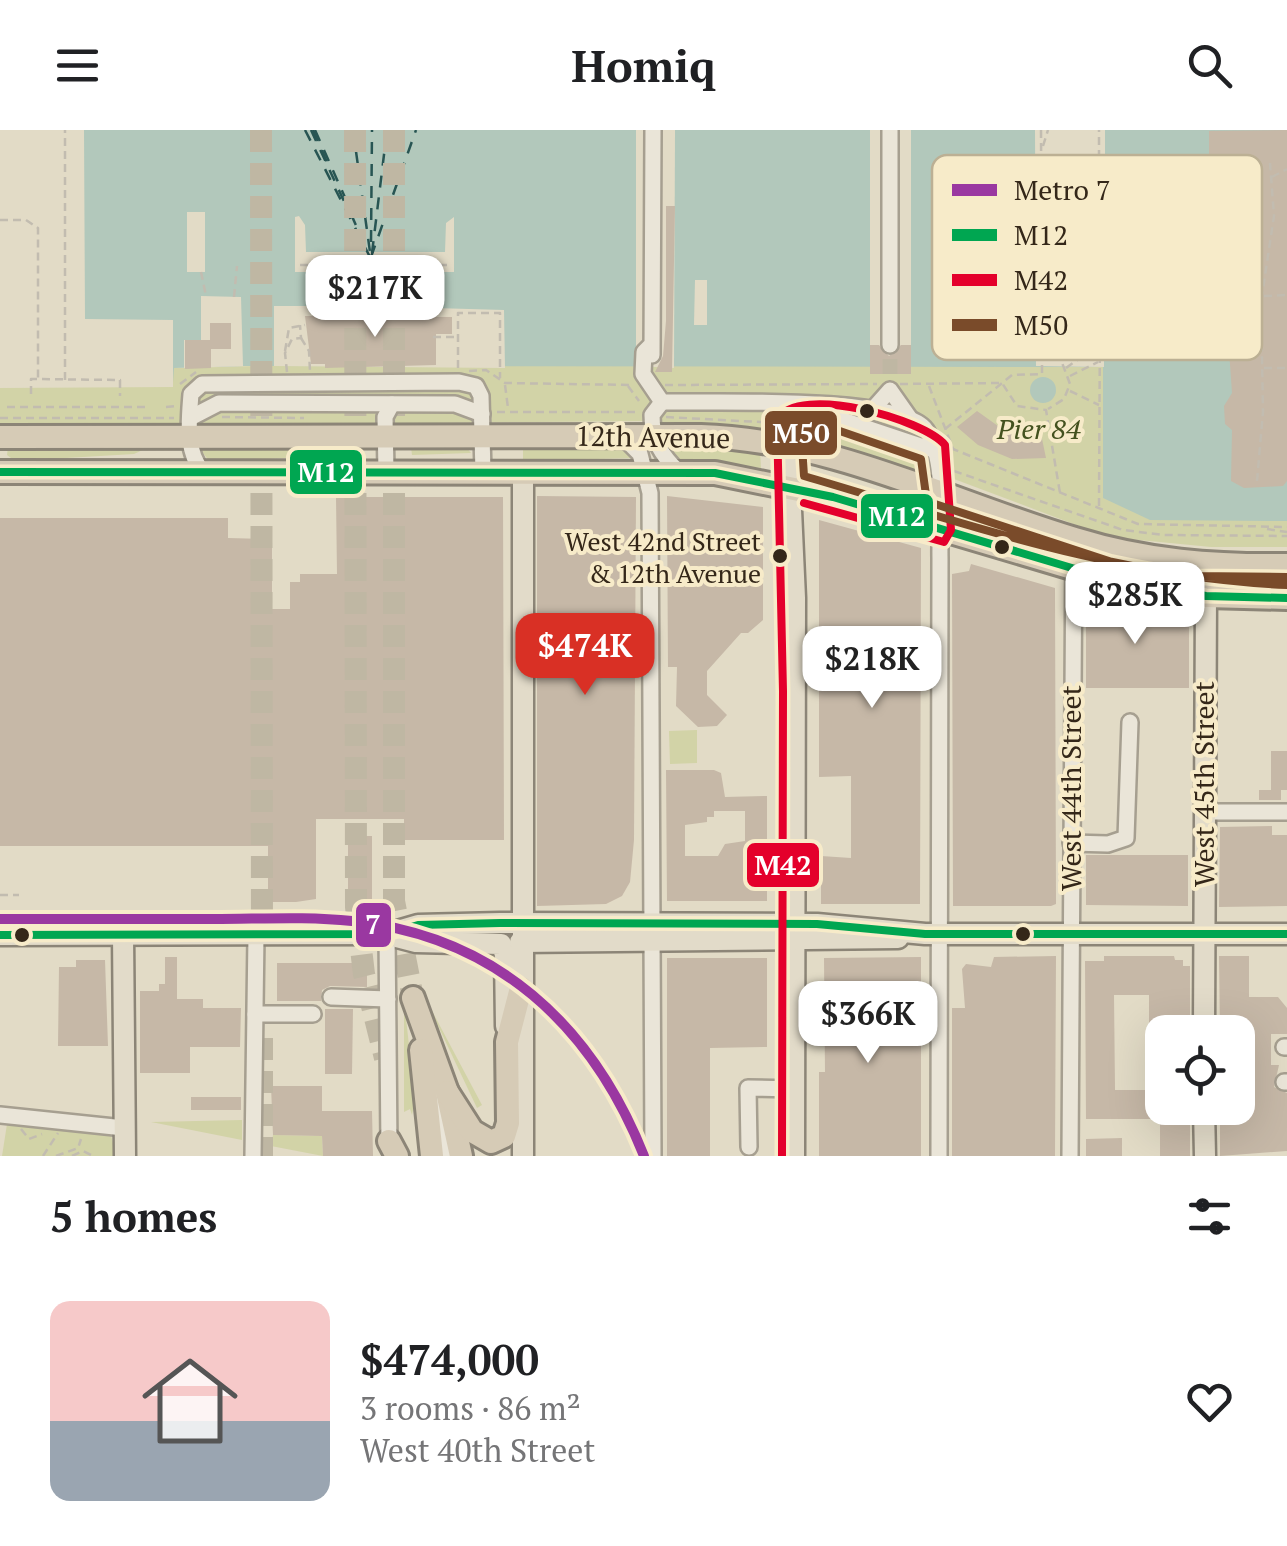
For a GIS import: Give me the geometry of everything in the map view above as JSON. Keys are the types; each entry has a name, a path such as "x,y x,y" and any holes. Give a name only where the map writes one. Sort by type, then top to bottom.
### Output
{"highway":[{"name":"12th Avenue","path":"0,437 158,436 187,424 385,437 483,425 622,436 720,436 788,444 1074,539 1179,562 1287,565"},
{"path":"142,472 158,436"},
{"name":"12th Avenue","path":"4,466 142,472 679,472 792,486 1072,568 1206,596 1287,598"},
{"path":"447,1092 477,1136 491,1142 500,1139 508,1123 506,1042 521,988"},
{"path":"432,1156 429,1102 414,998 447,1092 461,1156"}],"main road":[{"path":"788,444 792,486 796,933 794,1156"},
{"path":"506,1042 515,938 523,473"},
{"name":"West 45th Street","path":"1204,1015 1206,596"},
{"path":"388,934 418,924 515,938"},
{"path":"123,934 124,1156"},
{"path":"0,935 388,934 416,942 493,942 651,934 1287,934"},
{"path":"515,938 521,988 522,1156"},
{"path":"1204,1125 1205,1156"}],"street":[{"path":"653,130 649,347 644,352 643,374 662,402"},
{"path":"890,130 890,345"},
{"path":"203,472 192,455 187,424 193,389 211,382 468,383 479,390 483,472"},
{"path":"868,403 890,382 912,420"},
{"path":"662,402 868,403 925,429 933,450 940,530 932,934 938,1012 938,1156"},
{"path":"662,402 652,415 654,437 662,455 679,472"},
{"path":"187,424 219,403 455,404 483,425"},
{"path":"386,473 386,414 392,404"},
{"path":"788,444 790,422 812,413 851,421 933,450"},
{"path":"622,436 640,454 650,493 653,1156"},
{"name":"West 44th Street","path":"1070,1156 1074,539"},
{"path":"1071,844 1108,844 1126,838 1130,722"},
{"path":"1204,812 1287,812"},
{"path":"388,934 392,1151"},
{"path":"253,1156 256,935"},
{"path":"331,997 388,999"},
{"path":"878,1034 878,1023 889,1013 938,1012"},
{"path":"255,1014 312,1014"},
{"path":"434,1056 444,1156"},
{"path":"749,1147 748,1088 795,1088"},
{"path":"0,1115 124,1128"}],"path":[{"path":"65,130 65,380"},
{"path":"1041,130 1041,155"},
{"path":"1041,152 1048,130"},
{"path":"1257,481 1262,296 1274,216 1270,163"},
{"path":"1271,178 1287,169"},
{"path":"0,220 26,220 38,228 38,380"},
{"path":"371,259 371,265"},
{"path":"322,265 322,316"},
{"path":"427,265 428,316"},
{"path":"300,266 448,265"},
{"path":"234,297 237,266"},
{"path":"201,272 206,296"},
{"path":"1262,296 1287,294"},
{"path":"458,371 458,312 500,313 500,380"},
{"path":"287,373 285,352 290,328 302,325 301,338 309,350 310,373"},
{"path":"433,337 458,337"},
{"path":"285,352 292,339 301,338"},
{"path":"944,430 1012,375 1042,374 1042,360"},
{"path":"1046,410 1064,400 1069,390 1069,376 1058,360"},
{"path":"1066,368 1077,360"},
{"path":"1069,376 1100,361 1098,508"},
{"path":"1262,368 1287,368"},
{"path":"31,394 31,380 120,380 120,396"},
{"path":"506,383 508,408"},
{"path":"627,384 639,401"},
{"path":"840,398 851,384"},
{"path":"865,384 868,403"},
{"path":"929,384 953,449 1060,493 1138,524 1287,530"},
{"path":"1069,390 1099,405"},
{"path":"8,407 147,407"},
{"path":"0,418 187,424"},
{"path":"210,418 320,418"},
{"path":"0,895 19,895"},
{"path":"20,1128 29,1138 45,1131"},
{"path":"43,1156 59,1132"},
{"path":"72,1156 82,1135"},
{"path":"56,1156 77,1151 92,1156"}],"green space":[{"name":"Pier 84","path":"0,130 174,368 184,368 258,366 932,211 932,360 1262,360 1262,155 1178,155 1287,130 1287,547 1211,547 1108,537 938,473 929,475 798,436 661,426 658,421 0,427"},
{"path":"359,446 359,455 228,461 209,461 200,449"},
{"path":"523,446 618,446 634,458 523,461"},
{"path":"8,447 147,448 134,454 15,461 7,455"},
{"path":"411,447 466,447 471,453 412,455"},
{"path":"666,447 760,449 761,468 681,460 671,456"},
{"path":"962,519 1048,543 1047,550 961,524"},
{"path":"1287,576 1287,587 1200,580"},
{"path":"697,730 697,763 670,764 669,731"},
{"path":"423,994 482,1105 477,1108"},
{"path":"404,1000 415,1100 412,1115 410,1109 404,1112"},
{"path":"242,1120 242,1140 151,1122"},
{"path":"7,1124 111,1135 116,1156 2,1156"},
{"path":"273,1135 322,1136 323,1156 271,1146"}],"shaded area":[{"path":"0,130 1287,130 1287,521 1150,520 1103,498 1103,367 243,366 174,368 173,382 0,383"},
{"path":"1043,377 1052,381 1056,390 1052,399 1043,403 1034,399 1030,390 1034,381"}],"pier":[{"path":"0,130 84,130 85,319 173,320 173,387 0,388"},
{"path":"636,130 675,130 674,368 636,366"},
{"path":"870,130 911,130 911,366 870,367"},
{"path":"1035,130 1105,130 1105,155 1035,155"},
{"path":"187,212 205,212 205,272 187,272"},
{"path":"299,216 305,225 306,252 445,252 446,223 454,217 454,272 433,272 434,308 504,310 505,368 274,366 274,306 317,306 317,272 295,272 295,217","holes":["422,271 422,308 328,307 327,272"]},
{"path":"695,280 707,280 707,325 694,325"},
{"path":"201,296 241,297 243,366 184,368 184,340 196,340 201,357"},
{"path":"1036,360 1104,360 1104,367 1036,366"}],"building":[{"path":"1287,130 1287,481 1283,486 1244,488 1231,481 1232,430 1225,424 1224,406 1232,393 1230,360 1262,360 1262,155 1209,155 1209,131"},
{"path":"666,206 675,206 672,372 655,372 663,356 666,321"},
{"path":"305,316 452,317 452,334 436,334 436,365 325,368 325,364 311,364"},
{"path":"210,323 231,323 231,349 211,349 211,368 185,369 185,340 210,340"},
{"path":"870,345 879,345 889,356 901,345 911,345 911,374 870,374"},
{"path":"977,411 1005,431 1041,434 1046,458 1012,459 978,445 957,427"},
{"path":"537,496 636,497 634,840 630,882 622,896 606,904 537,906"},
{"path":"667,496 763,507 763,620 748,633 741,633 707,671 707,695 727,715 717,726 698,727 676,706 677,667 668,667"},
{"path":"336,497 503,497 504,840 404,840 404,819 316,819 316,899 296,902 268,902 268,846 0,846 0,518 228,518 228,538 272,539 272,609 290,609 290,582 300,582 300,574 337,574"},
{"path":"819,520 921,548 920,904 821,904 821,856 851,858 851,776 819,777"},
{"path":"971,564 1055,588 1056,904 1051,906 953,906 952,574 969,571"},
{"path":"1086,596 1189,616 1189,688 1086,688"},
{"path":"1271,751 1287,751 1287,790 1281,790 1281,800 1259,800 1259,790 1271,790"},
{"path":"666,770 714,770 721,773 725,797 767,796 767,901 667,901","holes":["714,811 745,811 745,841 725,844 718,856 685,856 685,825 707,822 707,817 714,817"]},
{"path":"1272,826 1272,835 1287,835 1287,906 1219,907 1220,827"},
{"path":"348,836 372,836 372,905 348,905"},
{"path":"1086,855 1188,855 1188,906 1086,905"},
{"path":"1056,956 1055,1156 952,1156 952,1008 965,1008 962,969 966,964 991,967 994,957"},
{"path":"1104,956 1174,956 1175,960 1183,960 1183,966 1190,966 1190,1015 1149,1015 1149,995 1114,995 1115,1090 1145,1090 1145,1119 1086,1119 1085,961 1104,961"},
{"path":"1219,956 1249,956 1249,997 1278,997 1287,1008 1287,1034 1271,1034 1271,1065 1279,1065 1274,1087 1287,1093 1287,1151 1220,1156 1220,1125 1255,1125 1255,1015 1220,1015"},
{"path":"165,957 177,957 177,999 203,999 203,1008 241,1008 240,1047 190,1047 190,1073 140,1073 140,991 159,991 159,984 165,984"},
{"path":"921,957 921,983 865,983 865,1000 872,1007 865,1014 871,1043 882,1043 888,1033 921,1033 921,1156 819,1156 819,1072 825,1072 824,958"},
{"path":"667,958 767,958 767,1047 710,1048 710,1156 667,1156"},
{"path":"76,960 105,960 108,1046 58,1046 59,967 76,967"},
{"path":"277,963 367,963 367,987 330,986 322,990 321,1001 277,1001"},
{"path":"325,1009 353,1009 352,1074 325,1074"},
{"path":"271,1086 322,1086 322,1111 372,1111 373,1156 323,1156 322,1136 273,1135"},
{"path":"191,1097 241,1097 241,1110 191,1110"},
{"path":"1160,1125 1190,1125 1190,1156 1160,1156"},
{"path":"1122,1138 1122,1156 1086,1156 1086,1139"}],"ferry route":[{"path":"305,130 371,259"},
{"path":"311,130 349,212"},
{"path":"313,130 327,162"},
{"path":"315,130 351,211"},
{"path":"353,130 370,252"},
{"path":"371,242 372,130"},
{"path":"372,253 387,130"},
{"path":"371,257 416,130"},
{"path":"351,214 358,230"}],"tunnel":[{"path":"261,130 262,951"},
{"path":"355,130 356,907 364,974 385,1058"},
{"path":"394,130 394,901 413,998"},
{"path":"890,345 890,374"},
{"path":"262,1038 262,1156"}],"metro line":[{"name":"7","path":"0,919 335,919 404,930 451,946 494,967 567,1028 597,1066 644,1156"}],"transit line":[{"name":"M42","path":"782,1156 783,691 777,419 790,409 810,405 861,409 913,425 945,445 951,530 944,542 804,503"},
{"name":"M50","path":"1287,577 1192,576 1118,564 932,503 926,495 921,459 834,429 801,431 804,476 1042,546 1103,560 1163,572 1225,580 1287,585"},
{"name":"M12","path":"0,472 715,473 833,497 1119,582 1206,596 1287,598"},
{"name":"M12","path":"0,935 387,934 418,925 500,923 817,924 925,934 1287,934"}],"place":[{"name":"West 42nd Street & 12th Avenue","path":"780,556"}]}
